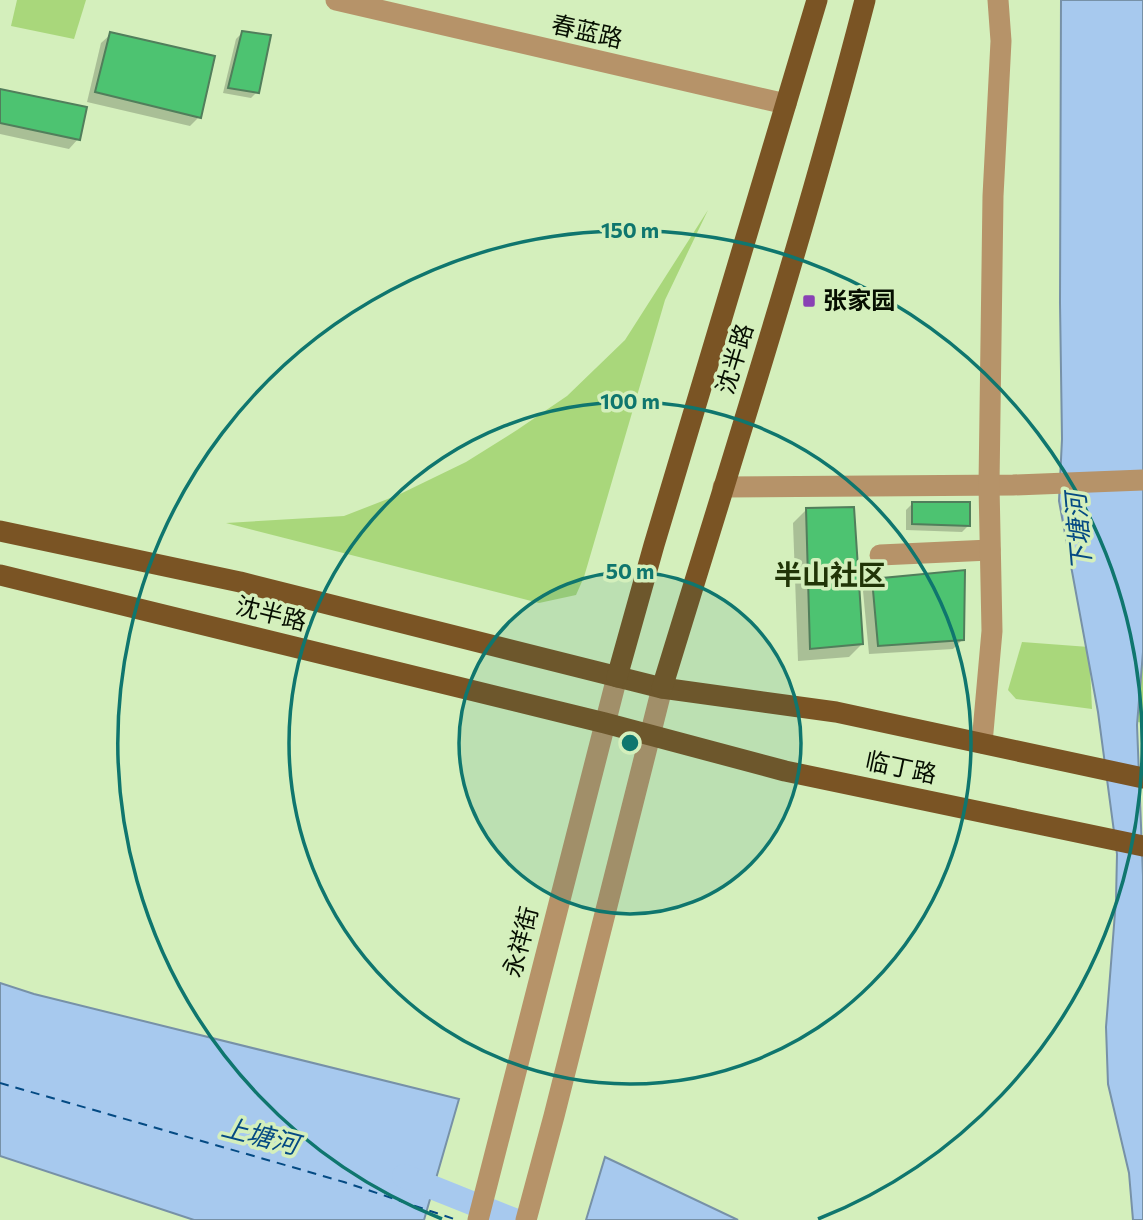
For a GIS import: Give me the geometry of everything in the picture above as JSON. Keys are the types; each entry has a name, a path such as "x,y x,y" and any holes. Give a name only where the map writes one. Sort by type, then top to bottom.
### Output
{"main road":[{"name":"沈半路","path":"617,677 817,0"},
{"name":"沈半路","path":"0,531 240,582 662,688 837,109 865,0"},
{"name":"沈半路","path":"0,575 651,735"},
{"name":"临丁路","path":"662,688 836,712 1143,778"},
{"name":"临丁路","path":"651,735 785,771 1143,846"}],"street":[{"name":"春蓝路","path":"336,0 380,5 786,104"},
{"path":"982,743 992,631 989,485 993,195 1001,41 998,0"},
{"path":"723,487 989,485 1143,480"},
{"path":"880,555 990,550"},
{"name":"永祥街","path":"478,1220 617,677"},
{"path":"526,1220 662,688"}],"green space":[{"path":"17,0 86,0 74,39 11,26"},
{"path":"708,210 665,300 584,577 576,595 539,603 226,523 344,516 398,495 466,462 517,430 567,396 625,340"},
{"path":"1133,640 1143,640 1143,723 1138,722"},
{"path":"1022,642 1089,647 1092,709 1016,699 1008,690"}],"water":[{"name":"下塘河","path":"1061,0 1143,0 1143,652 1137,725 1143,876 1143,1220 1133,1220 1129,1173 1108,1084 1106,1027 1117,854 1098,712 1059,501 1062,439"},
{"path":"0,983 34,994 459,1099 424,1220 194,1220 0,1156"},
{"path":"605,1157 738,1220 586,1220"}],"building":[{"path":"242,31 271,35 259,93 228,88"},
{"path":"110,32 215,56 201,118 95,92"},
{"path":"0,89 87,107 80,140 0,123"},
{"path":"912,502 970,502 970,526 912,524"},
{"path":"854,507 863,644 810,649 806,508"},
{"path":"965,570 964,640 878,646 872,579"}],"waterway":[{"name":"上塘河","path":"404,1176 514,1220"}],"ferry route":[{"path":"0,1083 344,1182 457,1220"}],"place":[{"name":"张家园","path":"809,301"}],"district":[{"name":"半山社区","path":"830,575"}]}
